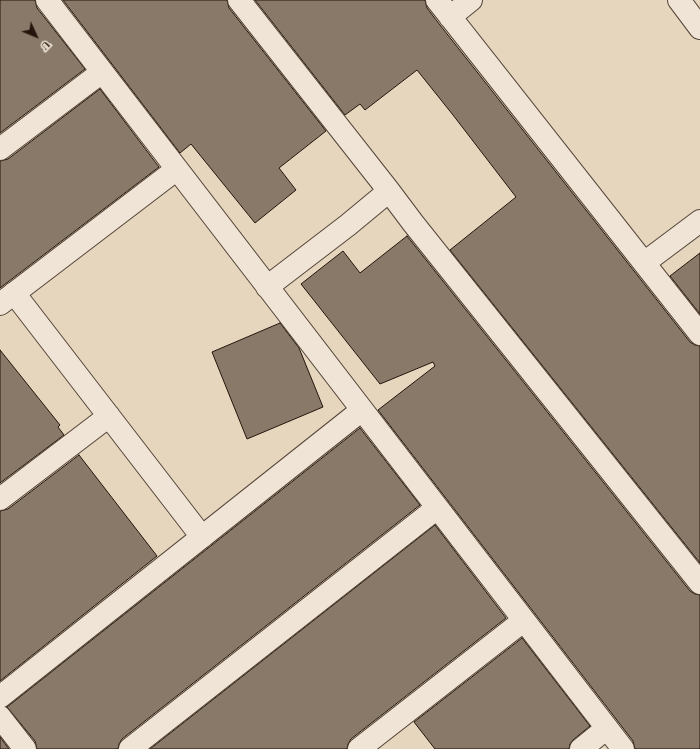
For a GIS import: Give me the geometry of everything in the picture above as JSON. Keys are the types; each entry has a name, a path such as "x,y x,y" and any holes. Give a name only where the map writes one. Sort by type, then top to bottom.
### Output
{"street":[{"path":"47,0 523,621 623,749"},
{"path":"239,0 413,223 700,582"},
{"path":"471,0 443,8 700,334"},
{"path":"678,0 700,28"},
{"path":"0,149 102,72"},
{"path":"177,169 7,298 109,416 202,537"},
{"path":"267,287 348,226 389,191"},
{"path":"644,264 700,221"},
{"path":"0,697 362,410"},
{"path":"0,499 109,416"},
{"path":"130,749 437,508"},
{"path":"359,749 523,621"},
{"path":"0,717 25,749"},
{"path":"580,749 607,728"}],"building":[{"path":"0,0 35,0 37,8 85,69 0,133"},
{"path":"63,0 227,0 229,8 326,131 279,168 296,190 255,223 191,144 180,153"},
{"path":"255,0 425,0 427,8 440,25 690,342 700,346 700,563 450,250 516,197 453,115 417,70 365,110 360,104 345,115"},
{"path":"100,89 159,167 0,288 0,161 8,159"},
{"path":"407,236 690,591 700,595 700,749 635,749 633,741 378,410 435,366 433,362 380,384 301,284 343,251 360,273"},
{"path":"700,253 700,314 670,276"},
{"path":"280,323 299,348 323,407 247,439 212,352"},
{"path":"0,350 60,425 58,427 64,435 0,483"},
{"path":"360,428 420,505 122,739 118,749 37,749 35,741 7,707"},
{"path":"79,455 157,556 0,681 0,511 8,509"},
{"path":"435,525 506,618 351,739 347,749 150,749"},
{"path":"522,638 590,726 573,740 569,749 435,749 414,722"},
{"path":"0,737 9,749 0,749"}]}
